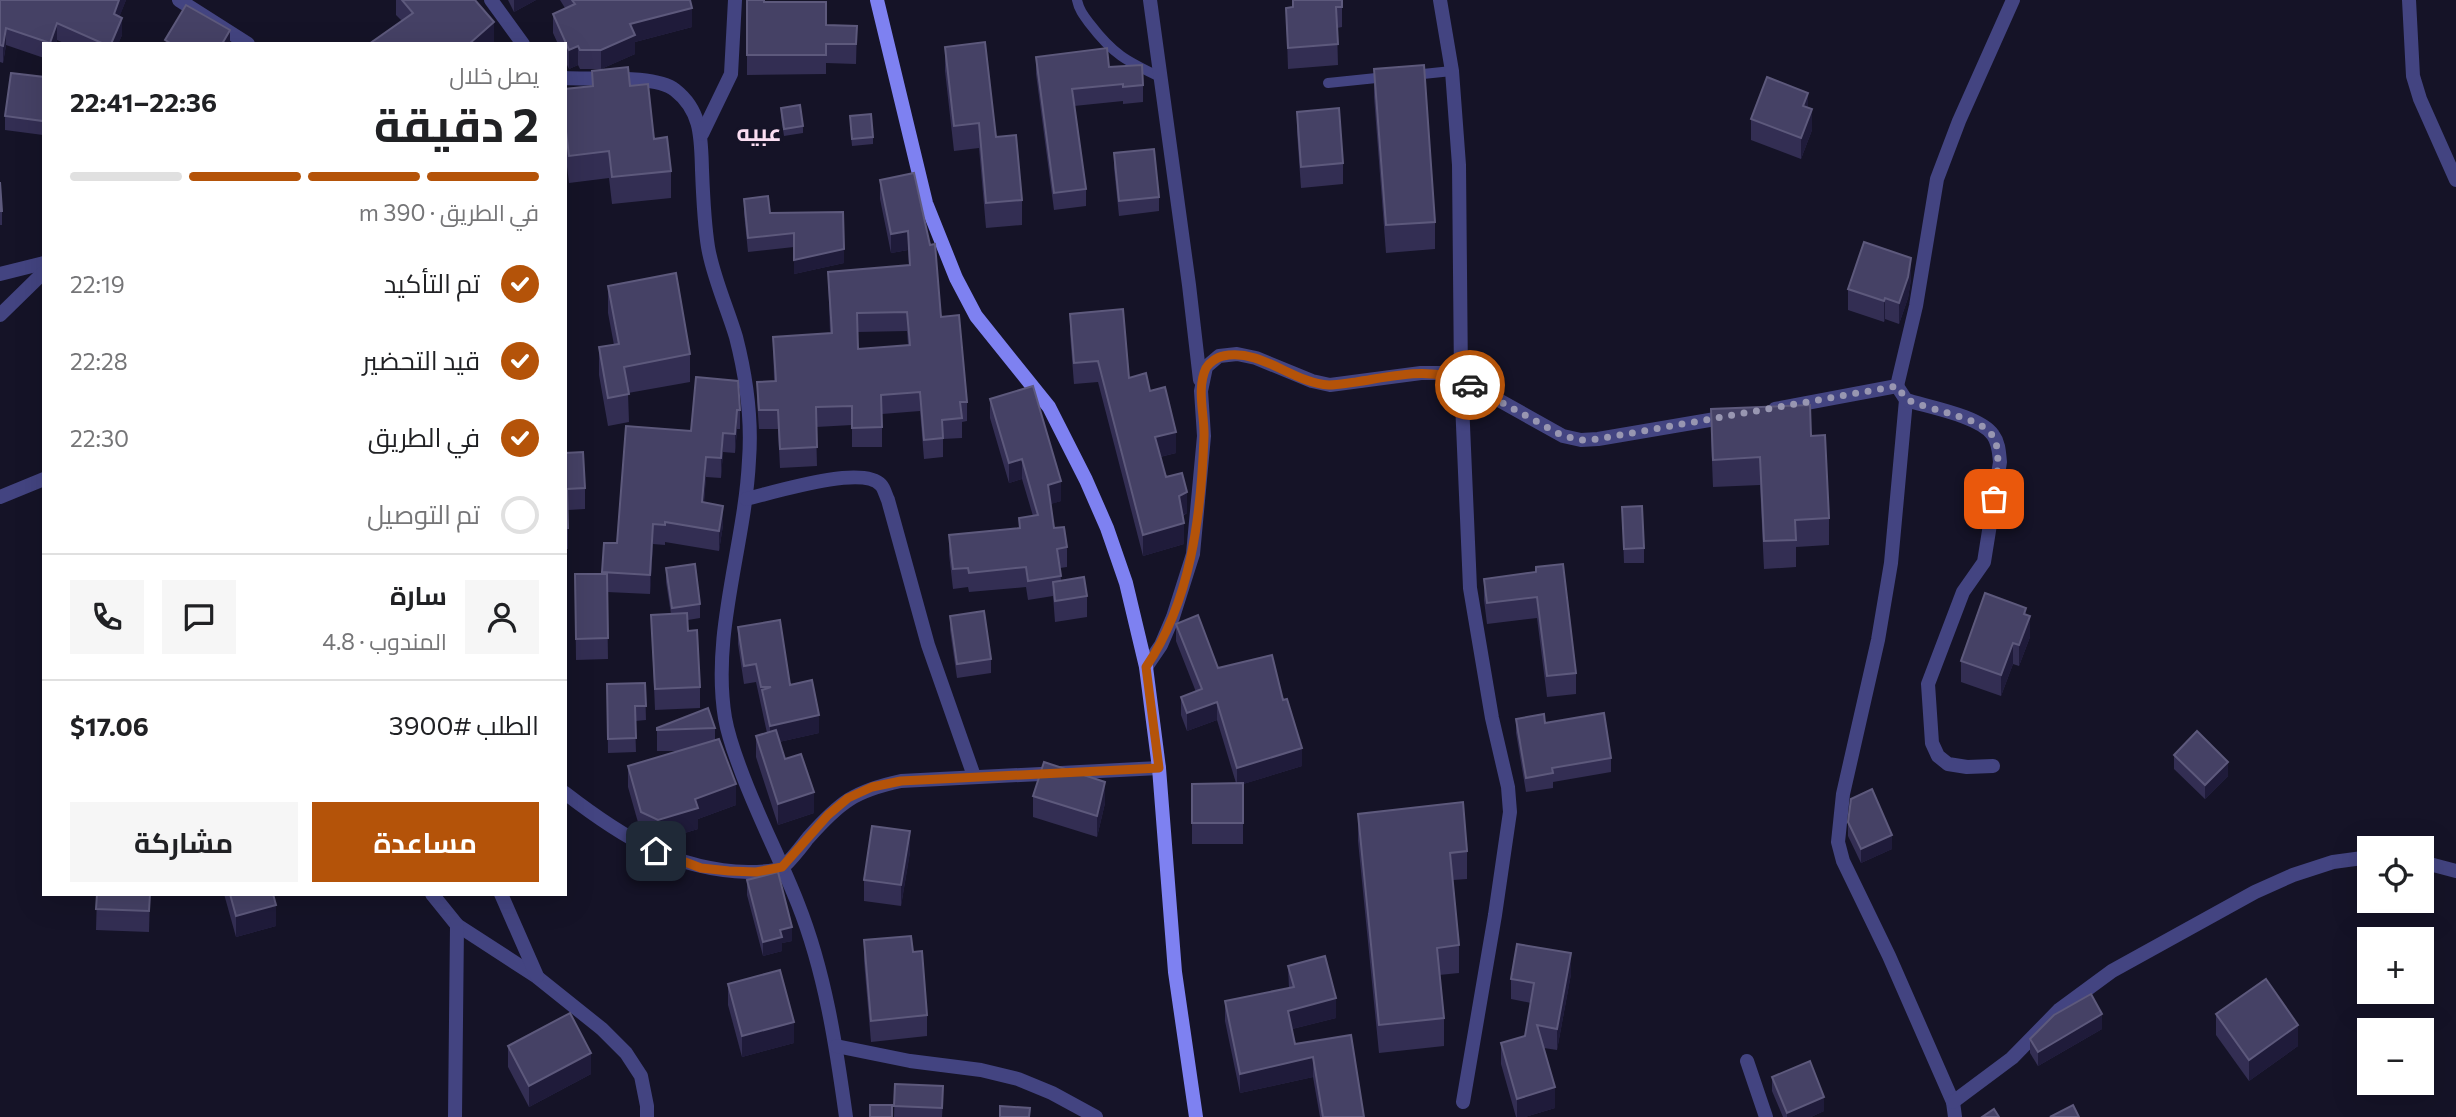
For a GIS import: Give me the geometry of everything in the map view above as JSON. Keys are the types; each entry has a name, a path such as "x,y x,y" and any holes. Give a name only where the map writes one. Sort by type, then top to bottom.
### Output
{"main road":[{"path":"877,0 926,203 948,259 976,316 1049,407 1107,528 1126,583 1146,667 1159,768 1175,972 1196,1117"}],"street":[{"path":"179,0 245,42"},
{"path":"491,0 522,42"},
{"path":"702,134 730,74 735,0"},
{"path":"1146,667 1161,645 1173,617 1193,554 1204,436 1189,285 1150,0"},
{"path":"1440,0 1452,71 1458,165 1461,379 1470,588 1492,718 1508,787 1510,812 1463,1102"},
{"path":"2013,0 1959,121 1937,179 1916,306 1897,386 1906,400 1891,563 1878,639 1843,794 1838,842 1843,861 1872,918 1954,1110 2012,1058 2059,1010 2112,971 2255,892 2293,875 2333,862 2357,859"},
{"path":"2409,0 2413,76 2420,99 2456,180"},
{"path":"567,78 652,81 672,87 686,99 696,114 702,134 708,247 743,370 750,457 721,656 725,720 752,801 782,867 812,944 836,1046 846,1117"},
{"path":"0,274 42,264"},
{"path":"0,315 42,274"},
{"path":"1201,391 1206,367 1219,356 1237,354 1256,358 1312,381 1330,385 1421,373 1442,373 1461,379 1563,436 1581,440 1897,386"},
{"path":"1906,400 1973,421 1993,435 1998,446 2000,462 1984,562 1963,592 1928,684 1932,743 1938,756 1948,764 1967,767 1993,766"},
{"path":"746,499 838,478 869,478 882,485 928,645 974,776"},
{"path":"0,497 42,480"},
{"path":"567,795 600,820 638,843 674,859 701,868 756,872 782,867 828,815 848,798 872,787 901,781 974,776 1159,768"},
{"path":"2434,865 2456,871"},
{"path":"434,896 457,925 537,977 602,1029 626,1053 641,1076 647,1117"},
{"path":"502,896 537,977"},
{"path":"455,1117 457,925"},
{"path":"836,1046 910,1061 981,1070 1018,1079 1052,1093 1096,1117"},
{"path":"1747,1061 1766,1117"}],"lane":[{"path":"1077,0 1078,8 1108,47 1132,64 1160,77"},
{"path":"1328,83 1452,71"}],"building":[{"path":"0,0 119,0 114,14 122,18 112,42 100,42 57,23 50,42 6,28 3,46 0,45"},
{"path":"402,0 475,0 494,22 471,42 372,42 413,13"},
{"path":"572,0 690,0 692,8 630,24 635,35 601,50 580,50 578,46 569,50 553,14 575,4"},
{"path":"747,0 826,2 826,25 857,26 856,44 826,44 826,55 747,55"},
{"path":"1293,0 1342,0 1342,7 1336,7 1338,44 1288,48 1286,8 1293,7"},
{"path":"186,5 230,30 223,42 165,40"},
{"path":"985,42 996,137 1016,135 1022,200 986,203 979,123 954,126 945,47"},
{"path":"1107,48 1109,67 1142,65 1143,85 1123,87 1123,84 1072,89 1086,189 1054,193 1036,57"},
{"path":"1424,65 1435,222 1386,225 1374,69"},
{"path":"628,67 630,86 648,84 654,139 667,137 671,171 612,177 609,151 569,156 567,89 593,86 592,71"},
{"path":"11,73 42,77 42,121 5,116"},
{"path":"1767,77 1808,93 1803,106 1812,109 1801,138 1751,119"},
{"path":"800,105 803,126 784,129 781,108"},
{"path":"1339,108 1343,163 1301,167 1297,112"},
{"path":"871,114 873,137 852,139 850,116"},
{"path":"1154,149 1159,197 1119,201 1114,153"},
{"path":"914,173 930,245 935,244 941,317 959,315 967,402 960,402 962,418 942,420 943,438 924,440 920,392 881,395 882,427 852,428 852,406 816,407 817,447 780,449 778,410 759,410 757,382 776,381 773,337 832,333 828,272 910,265 908,231 891,234 880,180","holes":["907,312 910,345 858,349 857,313"]},
{"path":"768,196 770,213 843,212 844,249 794,260 794,233 748,238 744,199"},
{"path":"1864,242 1911,258 1899,303 1848,289"},
{"path":"676,273 690,354 624,367 629,394 608,398 599,347 619,344 608,286"},
{"path":"1123,309 1129,378 1146,373 1150,391 1165,387 1176,432 1155,437 1166,477 1182,473 1187,492 1179,496 1184,523 1143,535 1098,361 1074,363 1070,314"},
{"path":"696,377 738,381 740,410 737,410 735,434 723,433 721,458 706,457 702,502 723,506 719,531 665,522 665,525 653,524 650,575 602,572 604,543 617,543 626,426 691,431"},
{"path":"1033,386 1061,481 1048,485 1054,528 1064,527 1067,547 1057,549 1061,576 1028,581 1026,567 969,573 968,568 953,569 949,535 1020,528 1019,518 1038,515 1022,459 1009,463 990,399"},
{"path":"1810,405 1811,436 1825,435 1829,518 1795,520 1796,540 1764,541 1760,457 1713,460 1711,409"},
{"path":"583,452 585,488 567,489 567,453"},
{"path":"1642,506 1644,548 1624,549 1622,507"},
{"path":"695,564 700,604 672,608 666,568"},
{"path":"1563,564 1576,673 1547,676 1537,597 1487,603 1484,579 1536,572 1536,567"},
{"path":"575,574 607,574 608,638 576,639"},
{"path":"1084,577 1087,596 1055,601 1053,582"},
{"path":"1985,593 2026,608 2024,614 2030,616 2019,645 2013,643 2001,675 1961,661"},
{"path":"984,611 991,659 957,664 950,616"},
{"path":"687,613 688,631 697,630 700,687 655,689 651,615"},
{"path":"1198,615 1218,668 1272,655 1283,700 1287,699 1302,748 1237,768 1217,702 1187,713 1181,697 1202,689 1176,624"},
{"path":"780,620 790,685 812,680 819,715 770,726 762,690 771,687 761,687 756,664 744,666 738,627"},
{"path":"645,683 646,706 635,706 636,738 608,739 607,684"},
{"path":"708,708 715,728 657,730 657,728"},
{"path":"1604,713 1611,758 1552,768 1553,773 1526,778 1516,719 1544,714 1545,723"},
{"path":"776,730 785,759 801,754 814,792 778,804 756,736"},
{"path":"2197,731 2228,762 2205,785 2174,755"},
{"path":"719,739 736,784 695,799 698,808 658,820 641,812 628,766"},
{"path":"1044,762 1105,782 1097,816 1033,796"},
{"path":"1243,783 1243,823 1192,823 1192,784"},
{"path":"1872,789 1892,835 1861,849 1848,822 1851,799"},
{"path":"1463,802 1467,851 1450,853 1459,945 1437,948 1444,1018 1379,1025 1358,814"},
{"path":"872,826 910,831 901,885 864,880"},
{"path":"778,872 792,927 780,930 782,937 763,942 747,880"},
{"path":"97,896 150,896 149,911 96,909"},
{"path":"231,896 274,896 276,905 236,916"},
{"path":"911,936 913,952 922,951 927,1015 871,1021 864,940"},
{"path":"1517,944 1571,953 1557,1029 1537,1025 1555,1087 1517,1099 1501,1043 1525,1036 1534,983 1511,979"},
{"path":"1325,956 1336,998 1288,1011 1295,1044 1351,1035 1364,1117 1323,1117 1313,1057 1240,1074 1225,1001 1294,987 1288,966"},
{"path":"780,970 794,1022 742,1036 728,984"},
{"path":"2266,979 2298,1025 2249,1060 2216,1014"},
{"path":"2091,994 2102,1014 2038,1052 2030,1039 2054,1015"},
{"path":"570,1013 591,1053 529,1086 508,1046"},
{"path":"1810,1061 1824,1097 1787,1113 1772,1077"},
{"path":"895,1084 943,1086 942,1108 894,1106"},
{"path":"870,1105 892,1105 892,1117 870,1117"},
{"path":"2073,1105 2079,1117 2050,1117"},
{"path":"1000,1106 1030,1108 1029,1117 1000,1117"},
{"path":"1994,1109 1999,1117 1982,1117"}],"way so far":[{"path":"1470,385 1563,436 1581,440 1897,386 1906,400 1973,421 1993,435 2000,462 1994,499"}],"district":[{"name":"عبيه","path":"759,132"}],"route":[{"path":"656,851 701,868 756,872 782,867 828,815 848,798 872,787 901,781 974,776 1159,768 1146,667 1161,645 1173,617 1193,554 1204,436 1201,391 1206,367 1219,356 1237,354 1256,358 1312,381 1330,385 1421,373 1442,373 1470,385"}]}
